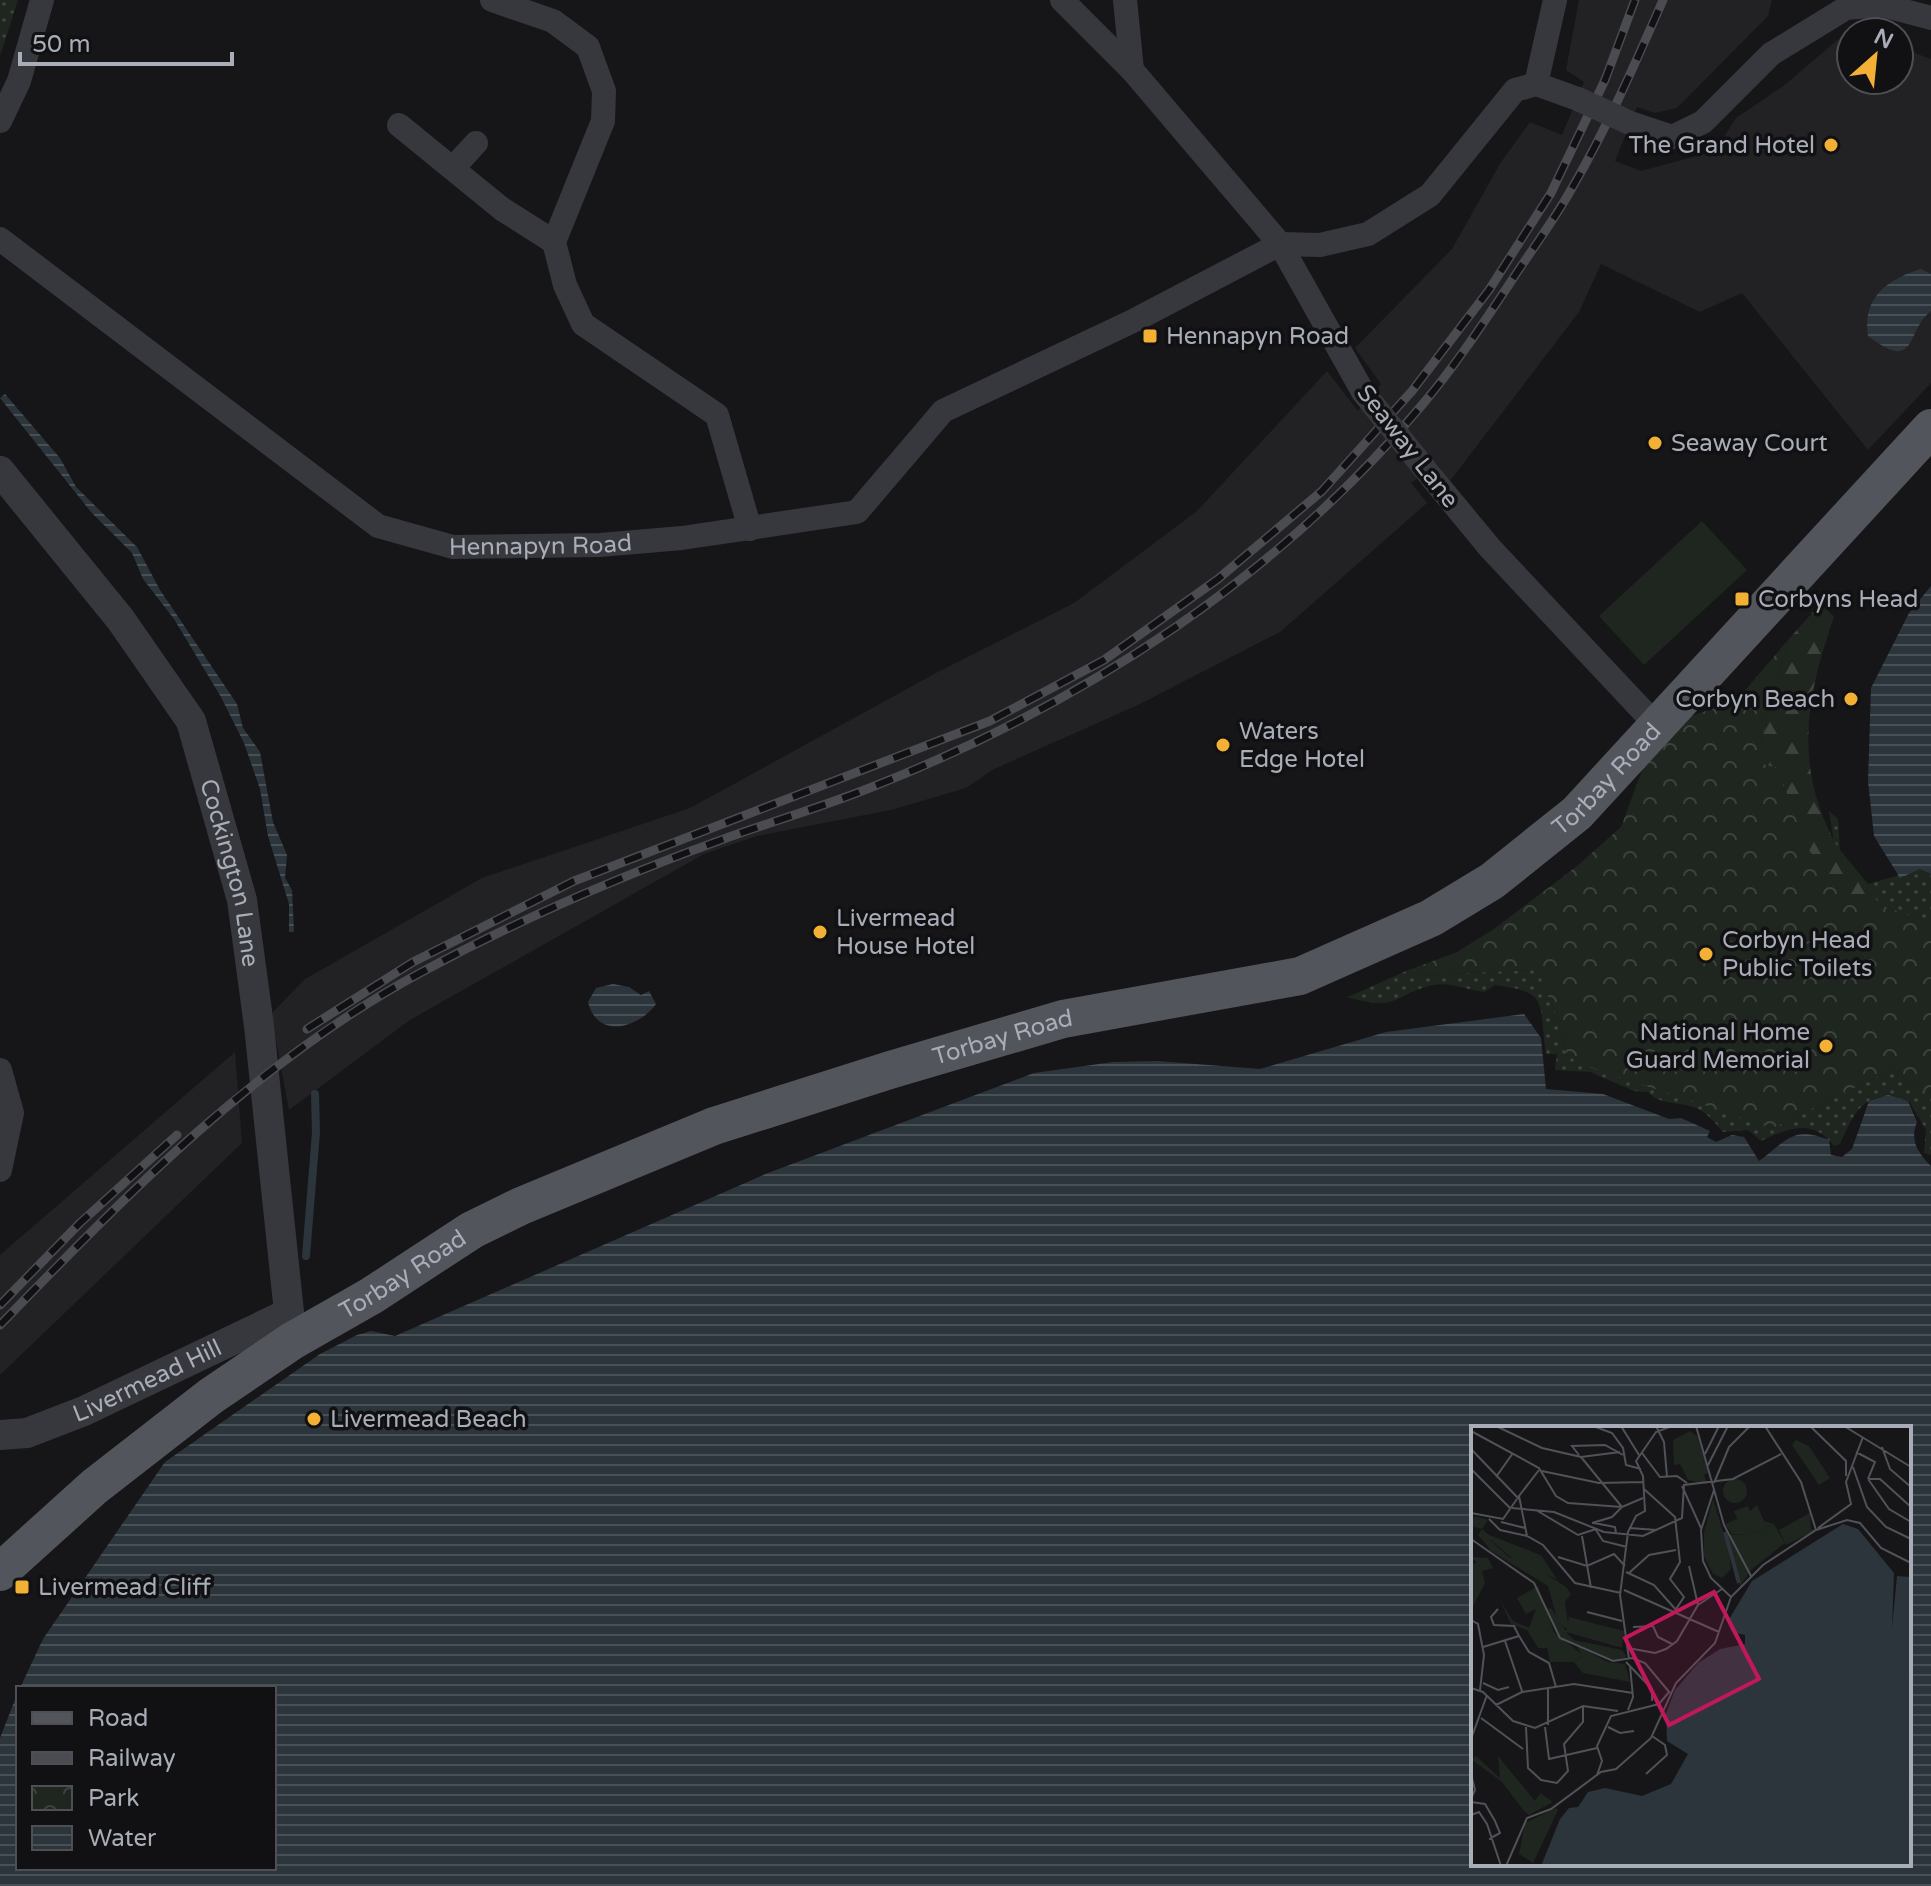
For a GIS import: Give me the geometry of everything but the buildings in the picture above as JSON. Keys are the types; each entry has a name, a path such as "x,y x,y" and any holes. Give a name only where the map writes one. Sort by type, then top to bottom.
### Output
{"main road":[{"name":"Torbay Road","path":"0,1572 94,1487 290,1327 371,1296 484,1224 612,1166 714,1126 1063,1019 1264,985 1300,976 1366,950 1431,918 1527,854 1577,813 1931,428"}],"street":[{"path":"0,121 19,81 42,0"},
{"path":"492,0 553,21 588,47 604,91 603,121 554,242 565,285 583,324 717,415 750,529"},
{"name":"Seaway Lane","path":"1062,0 1132,70 1280,244 1363,392 1433,479 1490,548 1658,727"},
{"path":"1125,0 1132,70"},
{"path":"1555,0 1536,84 1672,137 1703,122 1771,54 1846,8 1882,5 1931,18"},
{"name":"Hennapyn Road","path":"0,239 378,526 453,547 600,545 750,529 857,512 943,411 1135,320 1280,244 1320,245 1368,234 1430,195 1515,90 1536,84"},
{"path":"399,125 502,209 554,242"},
{"path":"453,168 476,143"},
{"name":"Cockington Lane","path":"0,471 121,620 191,721 242,900 259,1026 290,1327"},
{"path":"0,1070 12,1113 0,1170"},
{"name":"Livermead Hill","path":"0,1435 27,1433 290,1327"}],"shaded area":[{"path":"1579,0 1772,0 1768,16 1677,108 1655,113 1637,107 1615,161 1641,171 1715,151 1736,118 1782,87 1835,42 1835,96 1915,96 1915,53 1931,59 1931,383 1868,450 1742,293 1700,312 1601,264 1579,312 1450,481 1436,463 1411,483 1427,503 1280,632 1138,705 992,770 966,788 891,810 757,836 704,854 410,1020 289,1110 271,1014 305,979 482,878 690,808 936,673 1074,603 1197,511 1327,371 1358,411 1381,384 1355,348 1452,249 1501,162 1530,122 1562,135 1584,82 1566,70"},
{"path":"235,1052 242,1143 0,1375 0,1255"}],"green space":[{"path":"0,0 18,0 0,56"},
{"path":"1702,521 1747,570 1644,665 1599,616"},
{"path":"1821,603 1834,617 1816,677 1811,706 1808,734 1815,791 1824,820 1839,850 1879,904 1786,914 1713,835 1760,744 1788,640"},
{"path":"1788,640 1760,744 1763,764 1778,768 1805,844 1836,890 1931,923 1931,1091 1927,1094 1891,1070 1773,1128 1580,1064 1566,1054 1559,1022 1539,974 1533,970 1421,975 1406,971 1457,952 1494,929 1577,866 1621,827 1658,727 1736,701"},
{"path":"1829,811 1838,819 1840,850 1868,884 1921,869 1931,874 1931,923 1836,890 1836,856"},
{"path":"1533,970 1539,973 1559,1022 1566,1054 1596,1068 1773,1128 1891,1070 1927,1094 1931,1091 1931,1155 1924,1153 1926,1130 1909,1101 1882,1097 1872,1099 1851,1120 1840,1144 1834,1146 1818,1132 1800,1128 1761,1141 1748,1130 1723,1132 1698,1109 1659,1099 1648,1092 1634,1091 1590,1072 1555,1070 1557,1054 1546,1054 1539,1004 1526,992 1513,988 1495,985 1484,992 1439,984 1386,1002 1348,997 1406,971 1421,975"}],"water":[{"path":"1921,269 1931,274 1931,311 1903,350 1884,347 1868,336 1867,322 1873,300 1888,284"},
{"path":"5,394 60,458 76,487 137,547 160,590 237,704 243,728 260,752 273,822 287,855 285,878 292,890 294,932 289,932 289,904 268,836 260,789 244,743 221,697 174,619 143,579 132,553 91,512 0,398"},
{"path":"1931,586 1931,874 1920,869 1900,878 1874,836 1868,781 1871,688 1909,613"},
{"path":"613,984 629,987 641,995 649,991 656,1004 629,1024 609,1026 600,1022 588,1002 596,988"},
{"path":"1524,1014 1541,1038 1546,1089 1603,1094 1669,1119 1681,1118 1710,1131 1707,1137 1716,1142 1732,1135 1744,1137 1759,1161 1783,1142 1806,1134 1829,1140 1831,1155 1842,1157 1852,1149 1869,1101 1888,1095 1908,1101 1917,1122 1914,1135 1916,1147 1931,1166 1931,1886 0,1886 0,1738 16,1697 16,1870 276,1870 276,1686 21,1686 43,1639 165,1462 320,1354 371,1331 395,1336 768,1173 1034,1073 1113,1062 1157,1061 1260,1069 1386,1032"}],"waterway":[{"path":"306,1256 316,1132 315,1094"}],"railway":[{"path":"307,1029 413,962 574,881 990,721 1104,660 1218,579 1322,491 1412,391 1489,290 1551,193 1605,80 1635,0"},
{"path":"0,1325 197,1132 249,1088 360,1008 456,954 568,901 682,854 858,793 954,752 1102,674 1173,629 1241,579 1305,525 1366,467 1422,405 1460,356 1572,188 1609,119 1663,0"},
{"path":"0,1305 80,1223 177,1135"}],"place":[{"name":"The Grand Hotel","path":"1831,145"},
{"name":"Hennapyn Road","path":"1150,336"},
{"name":"Seaway Court","path":"1655,443"},
{"name":"Corbyns Head","path":"1742,599"},
{"name":"Corbyn Beach","path":"1851,699"},
{"name":"Waters Edge Hotel","path":"1223,745"},
{"name":"Livermead House Hotel","path":"820,932"},
{"name":"Corbyn Head Public Toilets","path":"1706,954"},
{"name":"National Home Guard Memorial","path":"1826,1046"},
{"name":"Livermead Beach","path":"314,1419"},
{"name":"Livermead Cliff","path":"22,1587"}]}
